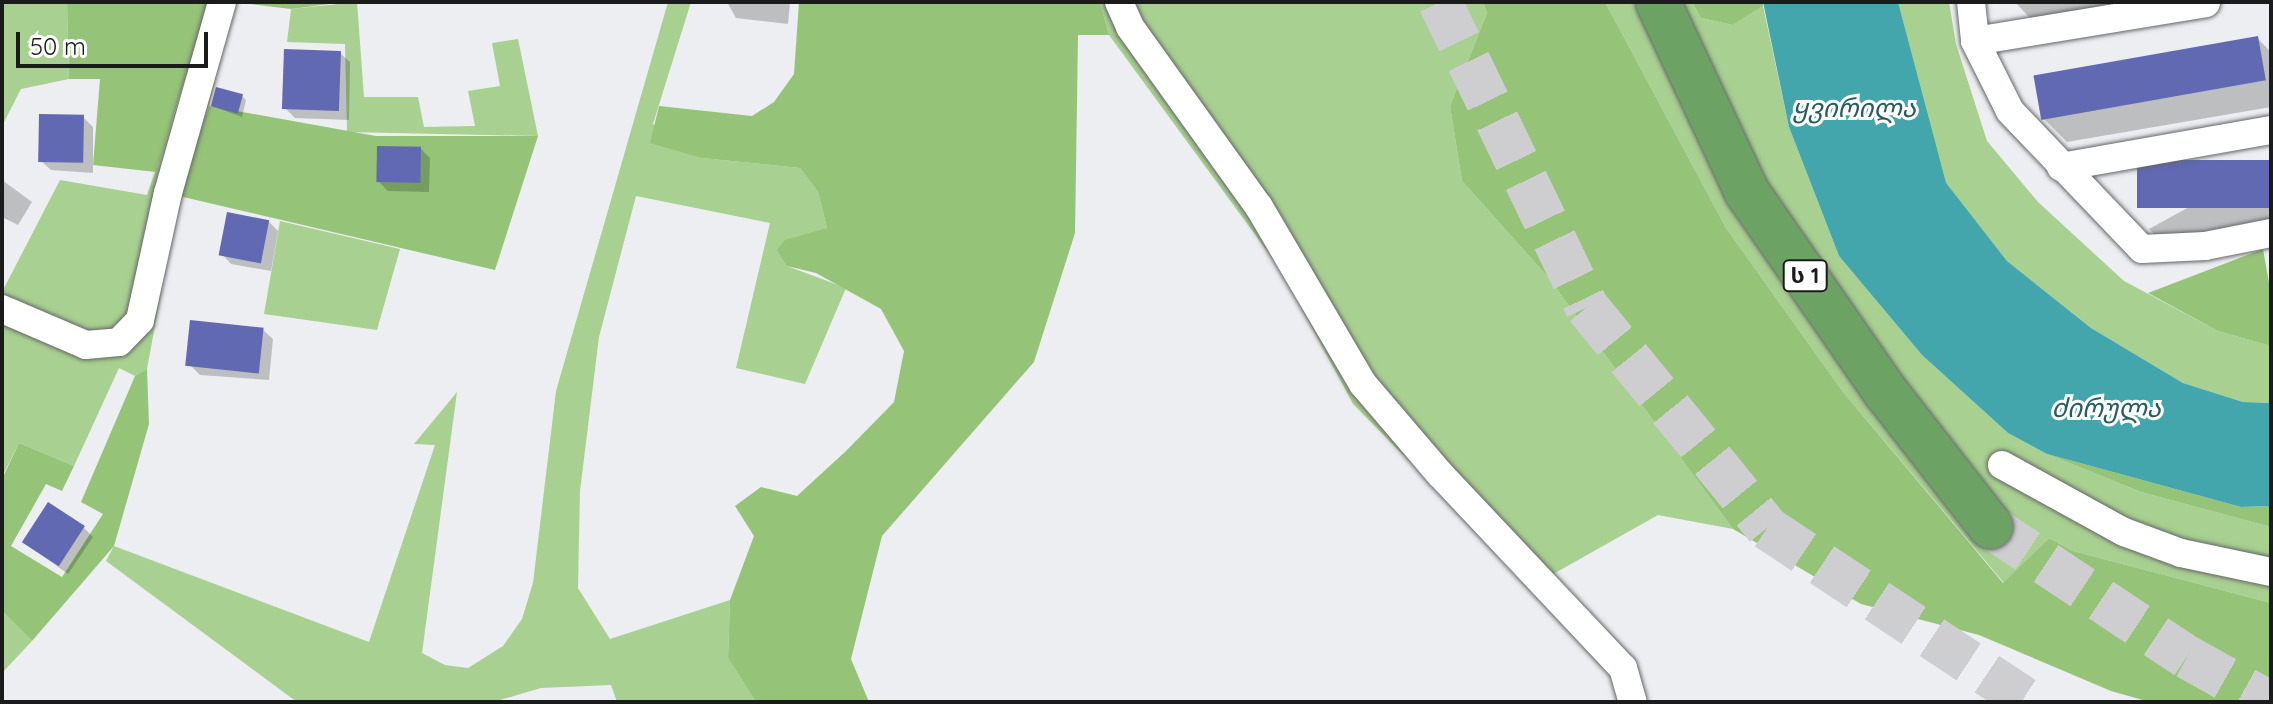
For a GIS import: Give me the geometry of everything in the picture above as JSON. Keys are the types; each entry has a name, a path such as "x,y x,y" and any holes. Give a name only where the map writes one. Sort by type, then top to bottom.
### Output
{"highway":[{"name":"ს 1","path":"1658,2 1747,192 1885,391 1991,527"}],"street":[{"path":"2,309 86,345 119,342 140,320 168,193 222,2"},
{"path":"1119,2 1130,27 1259,207 1363,384 1440,474 1623,668 1633,702"},
{"path":"1971,2 1975,41 2010,111 2142,249 2205,246 2271,233"},
{"path":"1975,41 2215,2"},
{"path":"2061,167 2271,130"},
{"path":"2002,465 2124,532 2181,553 2271,572"}],"green space":[{"path":"2,2 67,2 69,79 21,89 2,126"},
{"path":"67,2 209,2 156,172 93,165 100,79 69,79"},
{"path":"233,2 209,106 179,196 147,369 135,376 119,368 74,466 19,443 2,477 2,292 60,180 147,195 190,69"},
{"path":"233,2 345,2 291,9"},
{"path":"357,2 364,97 418,97 424,127 475,126 468,91 500,86 492,43 518,39 538,136 347,132 345,44 287,42 291,9"},
{"path":"668,2 691,2 653,124 702,158 800,168 818,192 827,228 797,240 787,266 846,288 805,384 736,368 770,223 636,196 599,337 580,491 578,588 610,639 730,600 728,658 756,702 617,702 611,685 541,688 493,702 297,702 106,561 114,546 369,642 435,445 414,444 457,392 422,653 445,665 468,668 503,646 522,619 533,583 556,391"},
{"path":"799,2 1100,2 1109,35 1078,35 1075,233 1034,362 882,536 851,659 869,702 756,702 728,658 730,600 754,536 735,506 761,487 797,496 894,402 904,351 881,309 816,273 787,266 777,250 785,240 827,228 818,192 800,168 702,158 650,143 659,106 752,116 774,102 794,74"},
{"path":"1100,2 1483,2 1487,13 1450,106 1462,181 1548,277 1733,529 1658,515 1532,586 1353,404 1281,270 1109,35"},
{"path":"1483,2 1605,2 1726,228 1843,392 2003,583 2049,538 2073,551 2271,603 2271,702 2150,702 2111,691 1979,635 1861,604 1733,529 1548,277 1462,181 1450,106 1487,13"},
{"path":"1605,2 1692,2 1701,18 1733,25 1763,6 1789,127 1839,256 1922,355 2008,433 2047,454 2141,492 2271,527 2271,603 2073,551 2049,538 2004,583 1843,392 1726,228"},
{"path":"1692,2 1763,2 1763,6 1733,25 1701,18"},
{"path":"1898,2 1949,2 1956,44 1987,141 2038,202 2124,281 2218,331 2271,346 2271,403 2243,402 2183,383 2091,328 2007,261 1945,183"},
{"path":"209,106 376,136 538,136 495,270 179,196"},
{"path":"280,221 400,249 377,330 264,314"},
{"path":"2263,249 2271,294 2271,346 2218,331 2148,293"},
{"path":"147,369 149,424 114,546 32,641 2,611 2,479 19,443 74,466 62,491 46,484 11,546 62,577 103,514 81,502 135,376"},
{"path":"2047,454 2241,507 2271,506 2271,527 2141,492"},
{"path":"2,611 32,641 2,673"}],"water":[{"name":"ყვირილა","path":"1763,2 1898,2 1946,183 2007,261 2091,328 2183,383 2243,402 2271,403 2271,506 2241,507 2047,454 2008,433 1922,355 1839,256 1789,127"}],"building":[{"path":"2258,36 2266,80 2041,120 2033,76"},
{"path":"284,49 341,51 339,111 282,109"},
{"path":"216,87 243,94 238,114 211,106"},
{"path":"39,114 84,115 83,163 38,162"},
{"path":"377,146 421,147 420,183 376,182"},
{"path":"2137,160 2271,160 2271,208 2137,208"},
{"path":"227,212 269,220 261,263 219,255"},
{"path":"190,320 264,328 259,373 185,366"},
{"path":"48,502 85,526 59,566 22,542"}],"tunnel":[{"path":"1440,2 1587,307 1767,528 2029,702"},
{"path":"1991,527 2187,657 2268,702"}],"water label":[{"name":"ძირულა","path":"2106,408"}]}
